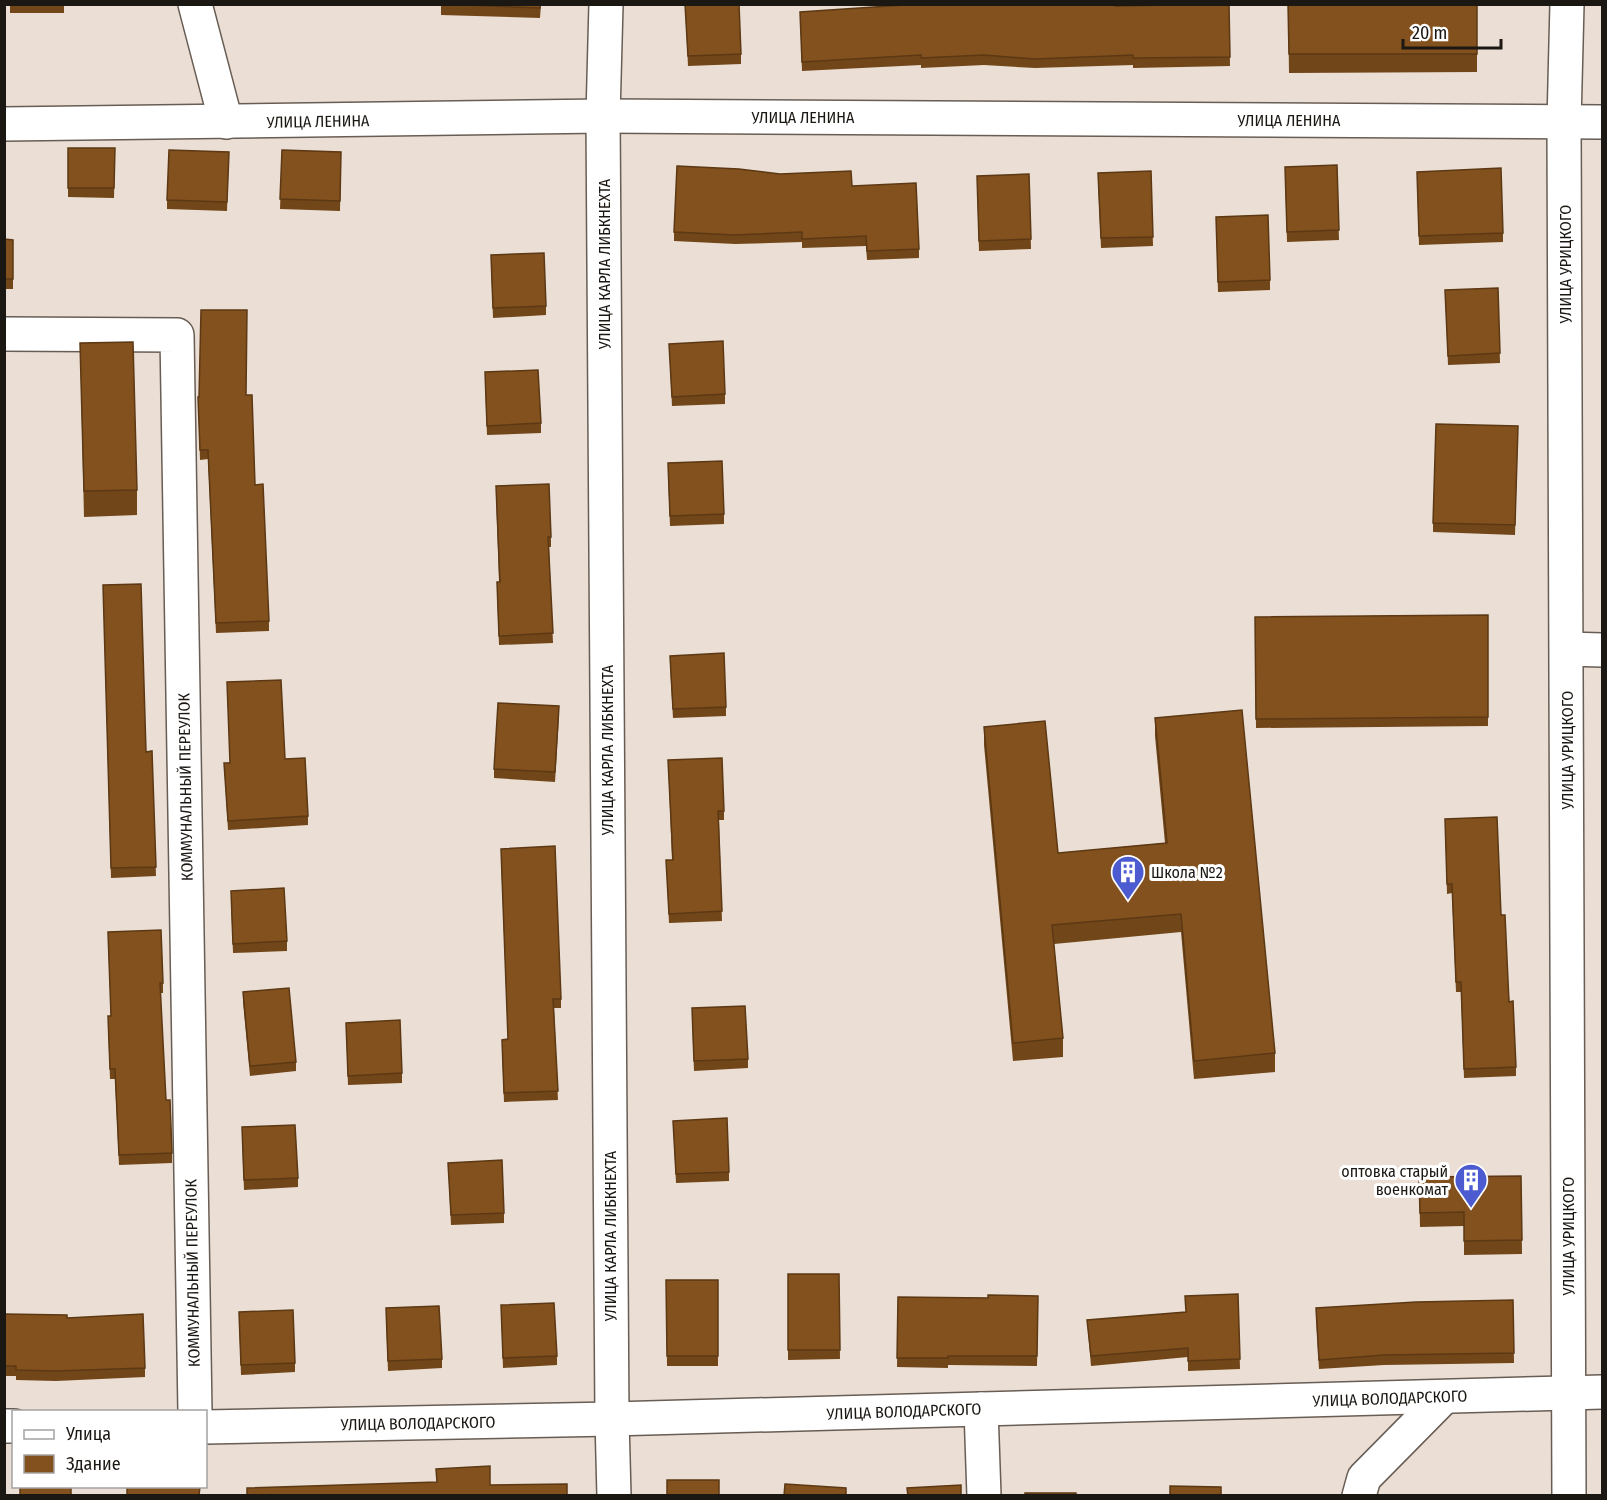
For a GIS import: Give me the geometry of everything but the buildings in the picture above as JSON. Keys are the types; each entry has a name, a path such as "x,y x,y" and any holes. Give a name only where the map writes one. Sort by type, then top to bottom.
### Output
{"street":[{"path":"195,4 226,122"},
{"name":"УЛИЦА КАРЛА ЛИБКНЕХТА","path":"606,4 603,116 614,1496"},
{"name":"УЛИЦА УРИЦКОГО","path":"1567,4 1564,122 1569,1496"},
{"name":"УЛИЦА ЛЕНИНА","path":"4,123 603,116 1602,122"},
{"name":"КОММУНАЛЬНЫЙ ПЕРЕУЛОК","path":"4,334 177,335 195,1410"},
{"path":"1567,649 1602,650"},
{"name":"УЛИЦА ВОЛОДАРСКОГО","path":"207,1427 612,1419 1602,1392"},
{"path":"1359,1496 1365,1478 1444,1396"},
{"path":"981,1409 984,1496"}],"place":[{"name":"Школа №2","path":"1128,901"},
{"name":"оптовка старый военкомат","path":"1471,1209"}]}
